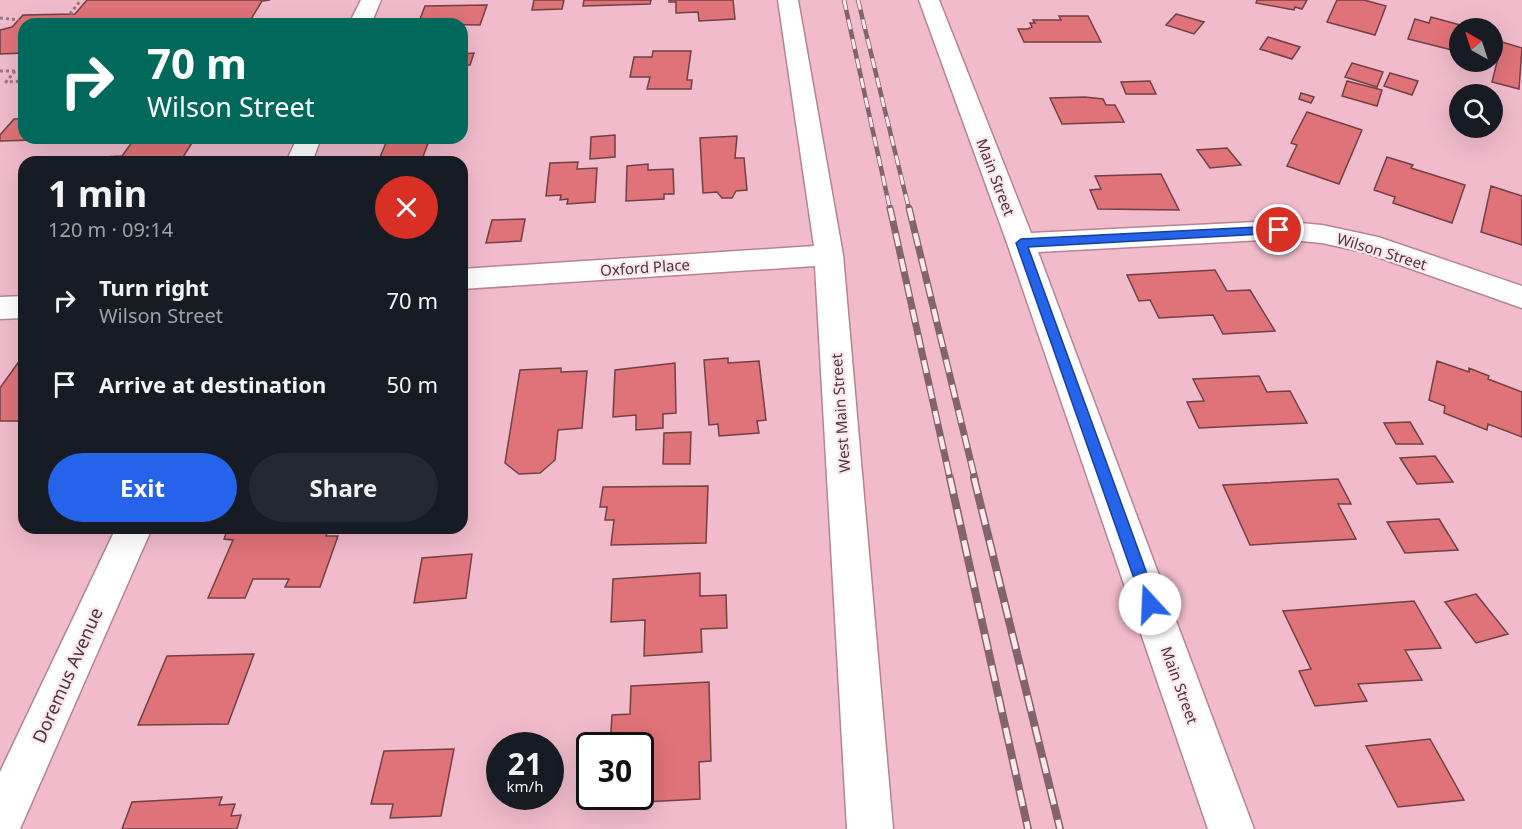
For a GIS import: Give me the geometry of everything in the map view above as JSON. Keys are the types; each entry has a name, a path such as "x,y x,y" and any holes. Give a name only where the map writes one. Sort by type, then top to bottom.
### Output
{"street":[{"path":"363,18 371,0"},
{"name":"West Main Street","path":"788,0 829,255 870,829"},
{"name":"Main Street","path":"929,0 1021,243 1231,829"},
{"name":"Wilson Street","path":"1021,243 1279,230 1322,234 1368,244 1522,297"},
{"name":"Oxford Place","path":"468,279 829,255"},
{"path":"0,308 18,307"},
{"name":"Doremus Avenue","path":"0,822 131,534"}],"path":[{"path":"70,14 81,0"},
{"path":"0,23 2,19 18,20"},
{"path":"0,71 15,71"},
{"path":"15,71 6,82 18,81"}],"building":[{"path":"87,0 270,0 262,1 252,18 20,18 23,15 75,14"},
{"path":"534,0 564,0 562,9 532,10"},
{"path":"584,0 651,0 650,4 583,6"},
{"path":"669,0 733,0 735,19 699,21 698,12 676,13 676,2 669,2"},
{"path":"1257,0 1307,0 1302,9 1295,7 1294,10 1256,3"},
{"path":"1337,0 1364,0 1386,6 1375,35 1327,22"},
{"path":"487,5 480,25 468,25 468,18 420,18 425,6"},
{"path":"1176,14 1204,22 1194,34 1166,25"},
{"path":"1059,16 1088,16 1101,42 1024,42 1018,29 1032,27 1030,23 1035,23 1033,20 1061,20"},
{"path":"1431,17 1449,22 1449,49 1408,39 1415,19 1429,23"},
{"path":"18,20 18,53 0,54 0,30 12,27"},
{"path":"1268,37 1300,47 1292,59 1260,49"},
{"path":"1503,42 1522,48 1519,89 1492,82 1494,72 1503,72"},
{"path":"653,51 691,51 687,80 692,80 691,89 647,89 650,77 630,77 634,57 652,57"},
{"path":"474,53 470,65 468,65 468,54"},
{"path":"1352,63 1383,72 1377,87 1345,77"},
{"path":"1390,73 1418,81 1412,95 1384,86"},
{"path":"1150,81 1156,94 1126,94 1121,82"},
{"path":"1347,81 1382,90 1377,106 1342,96"},
{"path":"1301,93 1314,97 1311,103 1299,99"},
{"path":"1050,98 1103,99 1106,105 1115,105 1124,122 1062,124"},
{"path":"1307,112 1362,130 1339,184 1287,166 1297,145 1291,143"},
{"path":"14,119 18,119 18,140 0,141 0,135"},
{"path":"615,135 615,157 590,159 591,137"},
{"path":"737,136 735,158 744,158 747,190 736,191 732,198 722,198 717,192 703,193 700,138"},
{"path":"131,144 191,144 184,156 122,156"},
{"path":"386,144 428,144 423,156 380,156"},
{"path":"1227,148 1241,165 1210,168 1197,150"},
{"path":"1387,157 1413,165 1411,168 1465,185 1452,223 1393,203 1395,197 1374,190"},
{"path":"578,162 577,169 597,168 595,202 567,204 568,199 560,200 561,195 546,196 550,163"},
{"path":"648,164 648,170 673,169 674,194 664,194 664,199 626,201 627,166"},
{"path":"1161,174 1179,210 1098,209 1090,190 1101,189 1095,176"},
{"path":"1491,186 1522,196 1522,245 1481,232"},
{"path":"525,219 521,241 486,243 492,220"},
{"path":"1215,270 1227,291 1250,290 1275,331 1223,334 1213,315 1159,318 1150,300 1139,301 1127,275"},
{"path":"728,358 728,363 759,361 766,420 757,421 759,433 719,436 718,424 709,425 704,360"},
{"path":"1437,361 1469,372 1469,368 1489,376 1488,379 1522,392 1522,437 1488,424 1487,430 1444,413 1445,406 1429,400"},
{"path":"18,363 18,421 0,421 0,388"},
{"path":"675,363 676,413 663,414 663,428 636,430 636,415 613,417 615,370"},
{"path":"561,368 561,372 587,371 582,428 558,430 555,460 540,473 519,474 505,463 520,370"},
{"path":"1259,376 1267,392 1290,391 1307,423 1199,428 1187,402 1204,401 1193,379"},
{"path":"1410,422 1423,444 1396,444 1384,423"},
{"path":"691,432 690,464 663,464 664,433"},
{"path":"1435,456 1453,482 1417,484 1400,458"},
{"path":"1338,479 1351,504 1338,504 1356,539 1250,545 1223,485"},
{"path":"708,486 706,543 611,545 614,520 605,520 607,507 600,507 603,487"},
{"path":"1439,519 1458,550 1405,553 1387,522"},
{"path":"226,534 338,536 320,587 285,587 289,579 253,579 245,598 208,598 233,540 224,539"},
{"path":"472,554 466,598 414,603 422,558"},
{"path":"700,573 700,596 726,595 727,628 701,629 702,652 644,656 645,620 611,622 613,579"},
{"path":"1476,594 1508,634 1476,643 1445,602"},
{"path":"1414,601 1441,648 1405,650 1422,680 1358,684 1367,701 1315,706 1299,671 1311,669 1283,611"},
{"path":"254,654 228,724 138,725 167,656"},
{"path":"709,682 711,761 699,762 700,799 654,801 654,732 611,732 612,715 630,714 631,686"},
{"path":"1430,739 1464,800 1398,807 1366,746"},
{"path":"454,749 441,816 390,818 393,804 371,804 384,751"},
{"path":"222,797 219,805 235,804 231,816 241,815 237,829 122,829 132,802"}],"railway":[{"path":"844,0 890,209"},
{"path":"858,0 909,209"},
{"path":"890,208 950,479"},
{"path":"909,208 975,479"},
{"path":"950,478 1028,829"},
{"path":"974,478 1060,829"}],"route":[{"path":"1150,604 1021,243 1279,230"}]}
